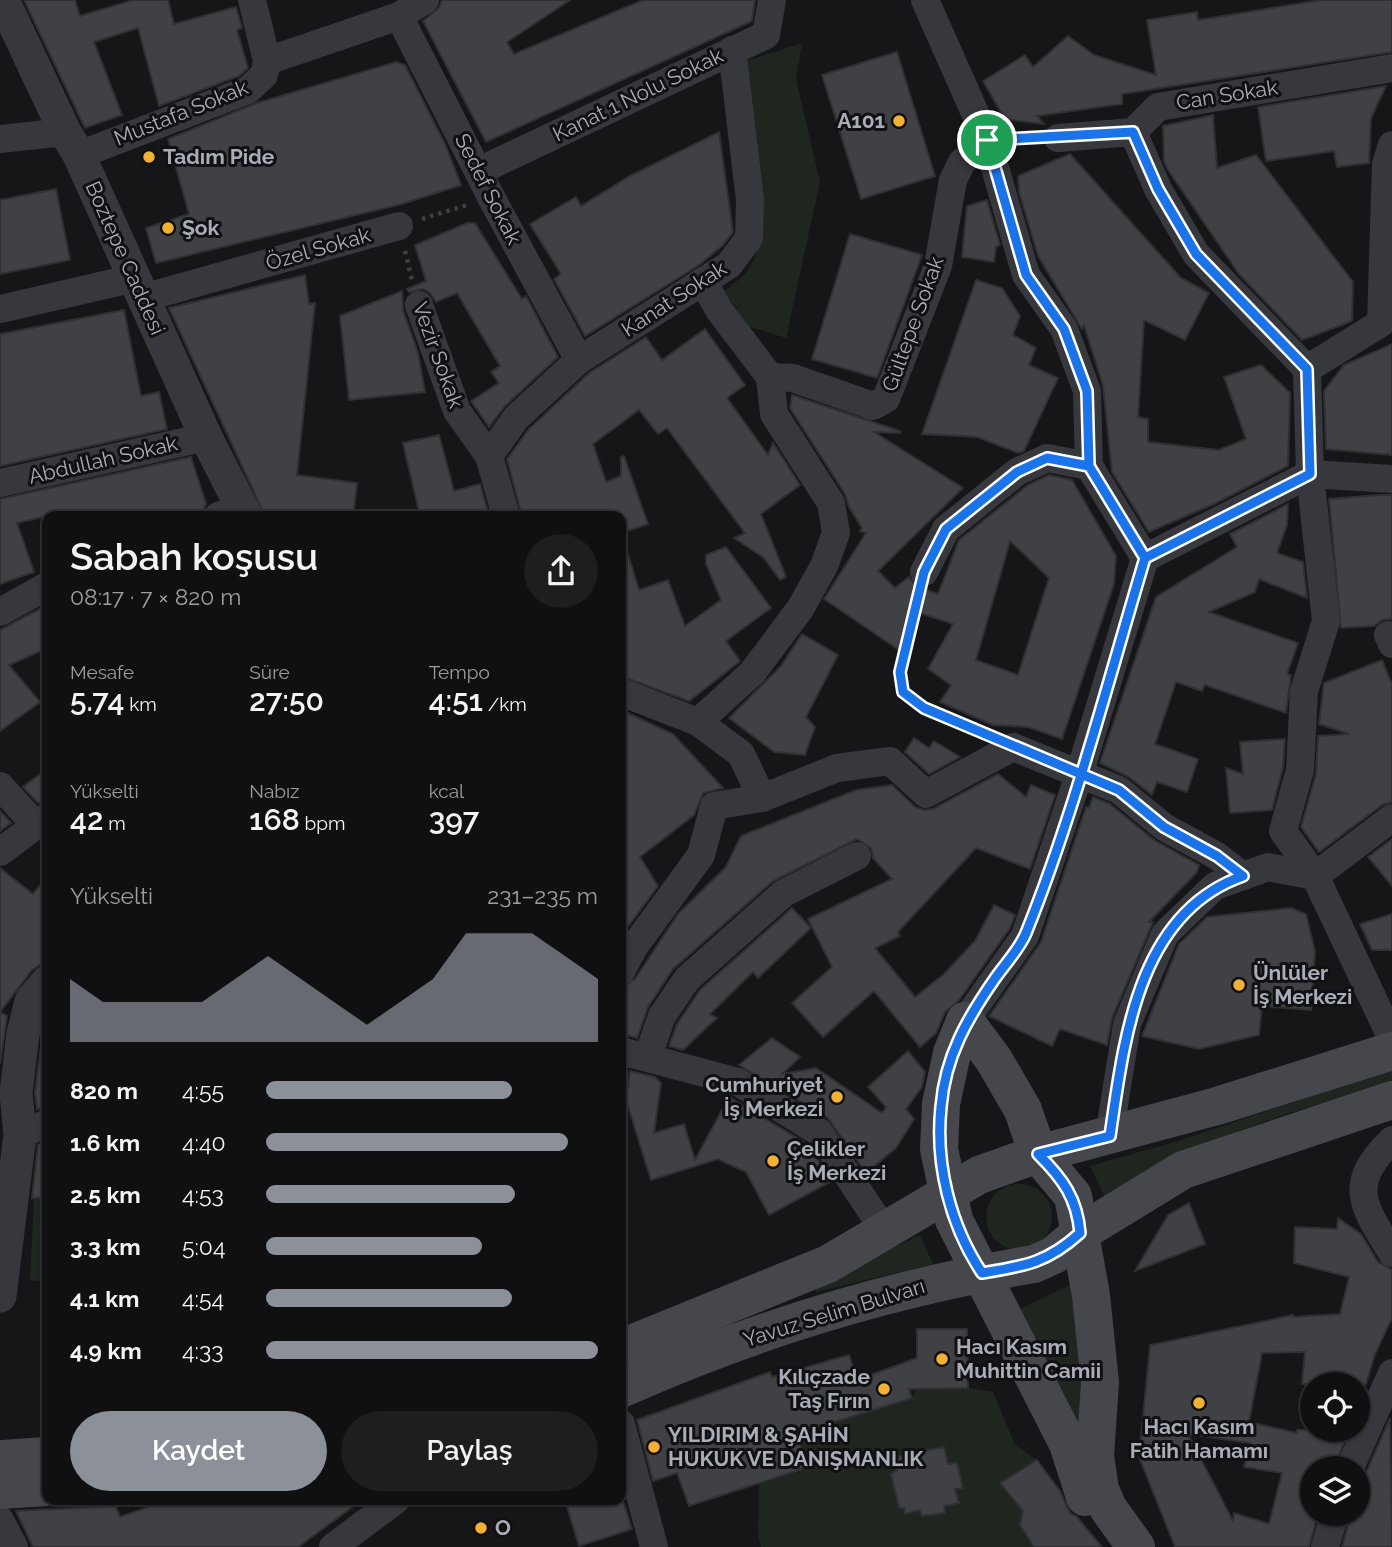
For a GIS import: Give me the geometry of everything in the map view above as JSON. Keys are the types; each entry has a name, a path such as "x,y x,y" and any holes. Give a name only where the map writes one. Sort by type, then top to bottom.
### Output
{"main road":[{"path":"965,1021 994,1060 1023,1110 1038,1154 1055,1171 1073,1196 1091,1295 1100,1383 1084,1458 1093,1516 1113,1547"},
{"path":"965,1021 952,1053 941,1104 939,1149 954,1220 967,1250 1084,1458 1108,1508 1136,1547"},
{"name":"Yavuz Selim Bulvarı","path":"626,1346 828,1264 979,1175 1038,1154 1110,1136 1392,1051"},
{"name":"Yavuz Selim Bulvarı","path":"626,1387 697,1355 872,1297 1034,1264 1054,1255 1080,1233 1183,1170 1392,1100"},
{"path":"0,1459 42,1456"},
{"path":"0,1490 42,1487"}],"street":[{"name":"Boztepe Caddesi","path":"3,0 139,288 206,437 234,511"},
{"path":"252,0 267,61"},
{"name":"Mustafa Sokak","path":"0,139 72,143 248,90 264,75 267,61 399,16 425,0"},
{"name":"Kanat 1 Nolu Sokak","path":"480,172 766,35 772,0"},
{"path":"925,0 987,140 1026,275 1064,329 1087,391 1089,466 1145,558"},
{"name":"Sedef Sokak","path":"399,16 491,197 579,360"},
{"name":"Kanat Sokak","path":"489,456 516,418 579,360 729,265 749,238 750,200 732,50"},
{"name":"Can Sokak","path":"1133,132 1158,107 1392,68"},
{"path":"1058,138 1133,132 1158,189 1196,254 1307,369 1310,474 1326,621 1304,691 1300,770 1283,831 1315,876 1392,1039"},
{"name":"Gültepe Sokak","path":"770,377 793,378 873,406 886,399 938,266 953,180 962,162 987,140"},
{"path":"1307,369 1387,322 1386,164 1392,145"},
{"name":"Özel Sokak","path":"139,288 399,226"},
{"path":"698,722 752,673 800,609 824,566 836,533 831,503 774,414 770,377 719,310 703,281"},
{"path":"0,309 139,288"},
{"name":"Vezir Sokak","path":"419,305 457,411 489,456 505,511"},
{"name":"Abdullah Sokak","path":"0,483 206,437"},
{"path":"924,572 946,529 1017,472 1047,458 1089,466"},
{"path":"965,1021 1025,936 1080,772 1145,558 1310,474 1392,479"},
{"path":"0,612 42,589"},
{"path":"626,694 698,722 741,754 762,798"},
{"path":"626,962 701,855 714,806 762,798 837,768 890,761 926,794 1013,747 1119,790 1164,827 1217,856 1243,876"},
{"path":"0,786 41,821 0,852"},
{"path":"1110,1136 1127,1024 1165,934 1215,886 1268,867 1315,876 1392,818"},
{"path":"857,856 784,893 687,979 634,1053 738,1082 819,1132 884,1230"},
{"path":"0,1296 3,1246 34,1129 16,1093 23,1034 31,1001 42,988"},
{"path":"1392,1140 1381,1151 1365,1182 1362,1201 1392,1253"},
{"path":"1354,1456 1392,1373"},
{"path":"626,1443 654,1547"},
{"path":"333,1547 389,1505"},
{"path":"0,1520 14,1547"},
{"path":"1325,1547 1331,1526"}],"path":[{"path":"987,140 1058,138"},
{"name":"Özel Sokak","path":"399,226 491,197"},
{"name":"Vezir Sokak","path":"399,226 419,305"},
{"path":"924,572 900,672 903,692 924,708 1013,747"}],"shaded area":[{"path":"802,43 796,79 820,182 786,338 748,326 724,291 751,266 758,242 760,218 757,164 740,63"},
{"path":"1392,1069 1392,1082 1280,1116 1215,1140 1106,1199 1090,1166 1178,1141"},
{"path":"1012,1184 1026,1184 1038,1189 1047,1198 1052,1217 1050,1230 1043,1241 1026,1250 1012,1250 1000,1245 991,1236 986,1224 986,1210 991,1198 1000,1189"},
{"path":"42,1197 42,1281 30,1280 34,1198"},
{"path":"920,1235 933,1264 816,1292 813,1286"},
{"path":"1074,1283 1086,1446 1016,1311"},
{"path":"968,1388 993,1392 1015,1445 1037,1460 1000,1484 1023,1511 1020,1525 1034,1547 761,1547 758,1535 759,1484 808,1467 798,1440 812,1429 912,1398 917,1389"}],"building":[{"path":"24,0 75,0 80,16 133,0 168,0 174,24 236,7 242,28 237,30 248,68 239,76 159,106 138,28 94,42 122,115 85,128"},
{"path":"442,0 570,0 507,42 514,54 643,0 755,0 752,21 486,142 423,21 439,8"},
{"path":"1321,0 1392,0 1392,52 1122,94 1122,104 1037,116 1044,124 1005,119 983,81 1025,55 1033,67 1068,36 1094,55 1156,75 1147,20 1197,12 1198,20"},
{"path":"897,52 935,176 861,199 822,75"},
{"path":"396,62 405,65 445,144 461,185 402,204 156,263 146,228 189,214 168,139 257,103"},
{"path":"1386,86 1371,118 1369,163 1337,167 1334,151 1266,161 1258,107"},
{"path":"1213,115 1217,168 1256,155 1353,282 1352,321 1302,340 1239,274 1168,170 1164,161 1163,126"},
{"path":"719,132 733,232 722,246 699,265 585,336 554,279 561,274 530,224 576,197 581,206 630,176"},
{"path":"1070,154 1181,278 1209,293 1185,340 1144,320 1138,417 1148,419 1148,442 1219,450 1246,439 1224,377 1261,365 1290,393 1288,466 1214,504 1149,532 1112,472 1103,386 1084,325 1082,329 1038,256 1019,192 1018,176"},
{"path":"56,189 70,260 0,274 0,200"},
{"path":"987,200 1000,245 996,247 994,262 962,257 967,206"},
{"path":"467,223 475,223 522,299 526,296 558,357 505,406 489,427 471,401 499,383 491,372 500,366 457,293 436,302 430,293 423,289 409,292 407,289 426,281 415,245"},
{"path":"850,234 922,255 877,378 812,359"},
{"path":"305,275 309,304 315,303 297,475 357,483 354,511 263,511 169,308"},
{"path":"976,280 1002,288 1020,316 1013,335 1036,348 1029,365 1058,378 1024,451 1018,453 977,437 922,434"},
{"path":"402,291 403,310 418,353 425,392 349,400 340,316"},
{"path":"124,310 141,396 159,392 167,429 0,466 0,334"},
{"path":"705,329 745,385 727,398 768,455 773,443 800,485 761,514 786,577 780,580 763,557 734,538 745,533 667,428 658,434 639,410 593,444 606,482 621,476 621,457 624,456 648,524 626,531 626,511 521,511 507,459 529,429 589,373 646,337 662,360"},
{"path":"1392,344 1392,455 1326,449 1324,391 1344,365"},
{"path":"792,395 900,431 874,432 963,488 878,571 895,588 909,577 916,586 938,594 959,540 1028,485 1049,475 1072,480 1116,556 1114,584 1062,739 1028,727 993,725 940,702 951,685 928,669 953,624 908,609 899,650 824,599 866,533 860,531 862,528 849,507 845,494 790,408","holes":["1010,541 1049,578 1018,675 976,660"]},
{"path":"439,435 454,491 480,484 488,511 419,511 403,443"},
{"path":"191,457 206,504 203,511 42,511 42,517 17,523 34,572 0,584 0,499"},
{"path":"1392,495 1392,619 1382,620 1374,626 1341,628 1329,499"},
{"path":"1288,504 1287,525 1277,553 1303,562 1307,598 1259,579 1255,592 1209,612 1298,643 1287,674 1291,675 1286,713 1205,685 1202,691 1176,682 1155,744 1198,759 1187,792 1157,782 1152,795 1129,777 1100,763 1156,597 1237,547 1230,534"},
{"path":"726,547 771,608 726,641 740,661 689,701 626,678 626,548 639,590 668,580 685,626 721,600 706,564 706,555"},
{"path":"42,608 42,650 9,665 40,702 0,731 0,630"},
{"path":"802,634 838,655 806,717 815,727 805,755 774,752 729,718 781,666"},
{"path":"1382,660 1392,684 1392,802 1382,805 1319,852 1301,827 1316,774 1318,736 1349,734 1319,724 1324,683"},
{"path":"626,712 673,734 723,788 703,793 694,815 640,857 658,886 626,929"},
{"path":"914,738 929,748 934,741 960,757 929,774 905,752"},
{"path":"1285,739 1283,767 1272,810 1230,813 1226,768 1243,774 1240,742"},
{"path":"42,773 42,802 38,803 23,787"},
{"path":"998,774 1026,797 1031,785 1055,795 1030,869 976,848 898,932 900,936 875,948 915,997 944,974 975,941 994,905 1015,915 1010,928 959,1000 945,1012 936,1033 920,1047 874,991 823,1037 792,1003 832,967 808,919 892,879 873,858 871,848 857,839 773,881 673,969 648,1007 637,1038 626,1035 626,985 635,979 678,914 726,867 741,836 856,790 892,785 915,807 933,809"},
{"path":"1093,797 1110,804 1154,840 1199,865 1197,872 1149,922 1153,922 1112,1018 1107,1045 1060,1029 1052,1046 989,1016 1041,942 1086,807 1089,808"},
{"path":"0,811 11,823 0,831"},
{"path":"1392,839 1392,886 1368,857"},
{"path":"0,868 33,894 42,882 42,963 32,970 0,1012"},
{"path":"792,908 811,928 758,978 753,972 710,1014 717,1018 683,1050 669,1046 677,1024 700,990"},
{"path":"1291,908 1306,914 1315,951 1311,1010 1262,1006 1259,1035 1199,1049 1142,1036 1179,944 1207,917"},
{"path":"1392,914 1392,950 1372,950 1360,924"},
{"path":"0,1012 7,1016 0,1064"},
{"path":"42,1038 42,1108 37,1109 35,1093"},
{"name":"Cumhuriyet İş Merkezi","path":"772,1038 800,1057 782,1074 816,1068 882,1113 886,1107 868,1087 908,1051 925,1072 922,1087 906,1109 914,1119 896,1148 866,1173 828,1118 739,1065"},
{"name":"Çelikler İş Merkezi","path":"630,1071 655,1077 661,1083 654,1133 684,1124 695,1160 729,1097 807,1144 832,1181 769,1215 746,1172 718,1159 651,1180 626,1100"},
{"path":"42,1143 42,1197 32,1198 38,1145"},
{"path":"1189,1203 1205,1244 1135,1271 1168,1215"},
{"path":"1338,1218 1361,1234 1378,1262 1392,1270 1392,1318 1370,1372 1303,1372 1305,1352 1262,1353 1249,1422 1297,1433 1297,1430 1300,1430 1300,1442 1344,1442 1339,1456 1300,1456 1300,1526 1315,1526 1309,1547 1175,1547 1139,1457 1150,1345 1293,1315 1340,1314 1349,1277 1294,1263 1295,1227 1337,1229","holes":["1188,1434 1250,1443 1244,1467 1282,1473 1269,1524 1234,1513 1233,1521"]},
{"path":"917,1329 967,1329 968,1388 909,1389 912,1398 796,1434 808,1467 689,1506 677,1473 653,1481 637,1420 770,1372 772,1377 849,1355 857,1380 917,1358"},
{"path":"1390,1418 1392,1547 1342,1547 1348,1526 1370,1526 1370,1464"},
{"path":"944,1447 948,1464 957,1463 963,1488 955,1489 959,1503 944,1506 945,1513 922,1516 920,1510 905,1514 904,1508 899,1508 891,1474 897,1470 894,1457"},
{"path":"1037,1460 1060,1491 1070,1513 1077,1517 1102,1547 1034,1547 1020,1525 1023,1511 1000,1483"},
{"path":"154,1505 355,1505 298,1547 33,1547 16,1511 116,1506 120,1517"},
{"path":"567,1505 624,1505 632,1529 579,1546"}],"place":[{"name":"A101","path":"899,121"},
{"name":"Tadım Pide","path":"149,157"},
{"name":"Şok","path":"168,228"},
{"name":"Ünlüler İş Merkezi","path":"1239,985"},
{"name":"Cumhuriyet İş Merkezi","path":"837,1097"},
{"name":"Çelikler İş Merkezi","path":"773,1161"},
{"name":"Hacı Kasım Muhittin Camii","path":"942,1359"},
{"name":"Kılıçzade Taş Fırın","path":"884,1389"},
{"name":"Hacı Kasım Fatih Hamamı","path":"1199,1403"},
{"name":"YILDIRIM & ŞAHİN HUKUK VE DANIŞMANLIK","path":"654,1447"},
{"name":"O","path":"481,1528"}],"route":[{"path":"987,140 1026,275 1064,329 1087,391 1089,466 1145,558 1080,772 1025,936 965,1021 952,1053 941,1104 939,1149 954,1220 967,1250 982,1273 1034,1264 1054,1255 1080,1233 1073,1196 1065,1182 1038,1154 1110,1136 1127,1024 1165,934 1215,886 1243,876 1217,856 1164,827 1119,790 1080,772 1013,747 924,708 903,692 900,672 924,572 946,529 1017,472 1047,458 1089,466 1117,512 1145,558 1310,474 1307,369 1196,254 1158,189 1133,132 987,140"}]}
